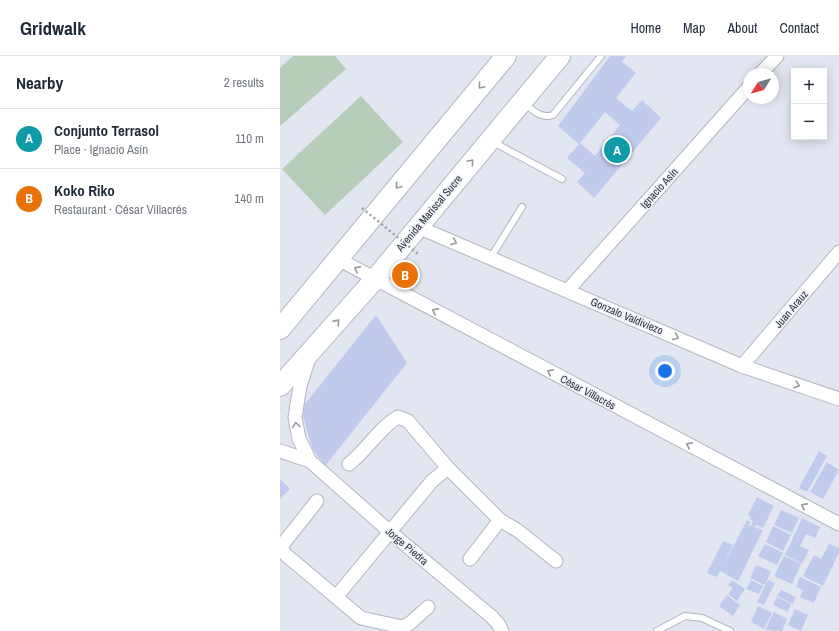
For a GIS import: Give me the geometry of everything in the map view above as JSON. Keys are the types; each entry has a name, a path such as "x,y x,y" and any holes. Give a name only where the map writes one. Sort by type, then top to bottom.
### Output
{"main road":[{"path":"280,329 506,56"},
{"name":"Avenida Mariscal Sucre","path":"280,386 376,279 560,56"}],"street":[{"path":"765,68 776,56"},
{"name":"Ignacio Asín","path":"568,290 743,94"},
{"name":"Gonzalo Valdiviezo","path":"418,227 568,290 742,366 839,399"},
{"name":"Juan Arauz","path":"742,366 839,252"},
{"name":"César Villacrés","path":"338,259 839,524"},
{"name":"Jorge Piedra","path":"311,351 300,386 295,417 299,439 310,461 389,531 492,618 499,625 502,631"},
{"path":"349,464 361,454 391,421 398,417 408,421 448,468 500,520 517,530 556,561"},
{"name":"Jorge Piedra","path":"280,451 310,461"},
{"path":"336,597 389,531 432,481 448,468"},
{"path":"317,501 283,544 282,550 286,555 361,618 402,626 409,624 428,607"},
{"path":"470,559 500,520"}],"lane":[{"path":"522,102 540,115 546,117 553,115 601,56"},
{"path":"490,140 510,149 562,179"},
{"path":"490,257 522,207"},
{"path":"657,631 686,616 702,618 730,631"}],"path":[{"path":"362,208 418,254"}],"green space":[{"path":"293,56 335,56 346,69 280,126 280,68"},
{"path":"361,96 403,142 325,215 282,169"}],"building":[{"path":"610,56 626,56 622,62 636,73 616,98 632,111 642,100 661,118 594,198 577,182 585,173 567,158 579,144 558,126","holes":["605,112 620,125 595,156 580,143"]},
{"path":"376,315 407,363 325,466 312,448 301,409"},
{"path":"819,451 827,456 807,492 799,488"},
{"path":"827,462 839,470 823,499 810,492"},
{"path":"280,479 290,489 280,499"},
{"path":"757,497 774,506 763,528 756,525 754,527 751,526 753,521 748,515"},
{"path":"781,510 799,518 792,533 774,525"},
{"path":"802,518 820,527 815,538 806,534 800,546 809,550 802,564 785,555"},
{"path":"747,520 751,522 748,525 763,530 738,581 720,571 717,577 707,573 723,541 733,545 722,568"},
{"path":"773,526 791,535 783,551 766,542"},
{"path":"765,544 783,553 777,565 758,556"},
{"path":"829,544 839,548 839,553 823,586 803,576 814,555 821,559"},
{"path":"784,556 801,564 792,584 774,576"},
{"path":"756,565 771,571 765,585 750,578"},
{"path":"800,577 821,587 814,603 800,597 803,590 796,587"},
{"path":"732,580 745,589 737,601 728,594 733,588 728,585"},
{"path":"751,580 763,586 759,594 746,589"},
{"path":"768,580 775,583 764,605 757,602"},
{"path":"781,590 796,597 793,604 777,596"},
{"path":"727,595 740,605 733,616 719,606"},
{"path":"777,597 791,604 788,612 773,605"},
{"path":"758,606 772,613 764,629 751,622"},
{"path":"795,609 808,615 801,631 788,625"},
{"path":"774,612 787,619 782,631 765,630"}],"place":[{"name":"Conjunto Terrasol","path":"617,150"},
{"name":"Koko Riko","path":"405,275"}]}
